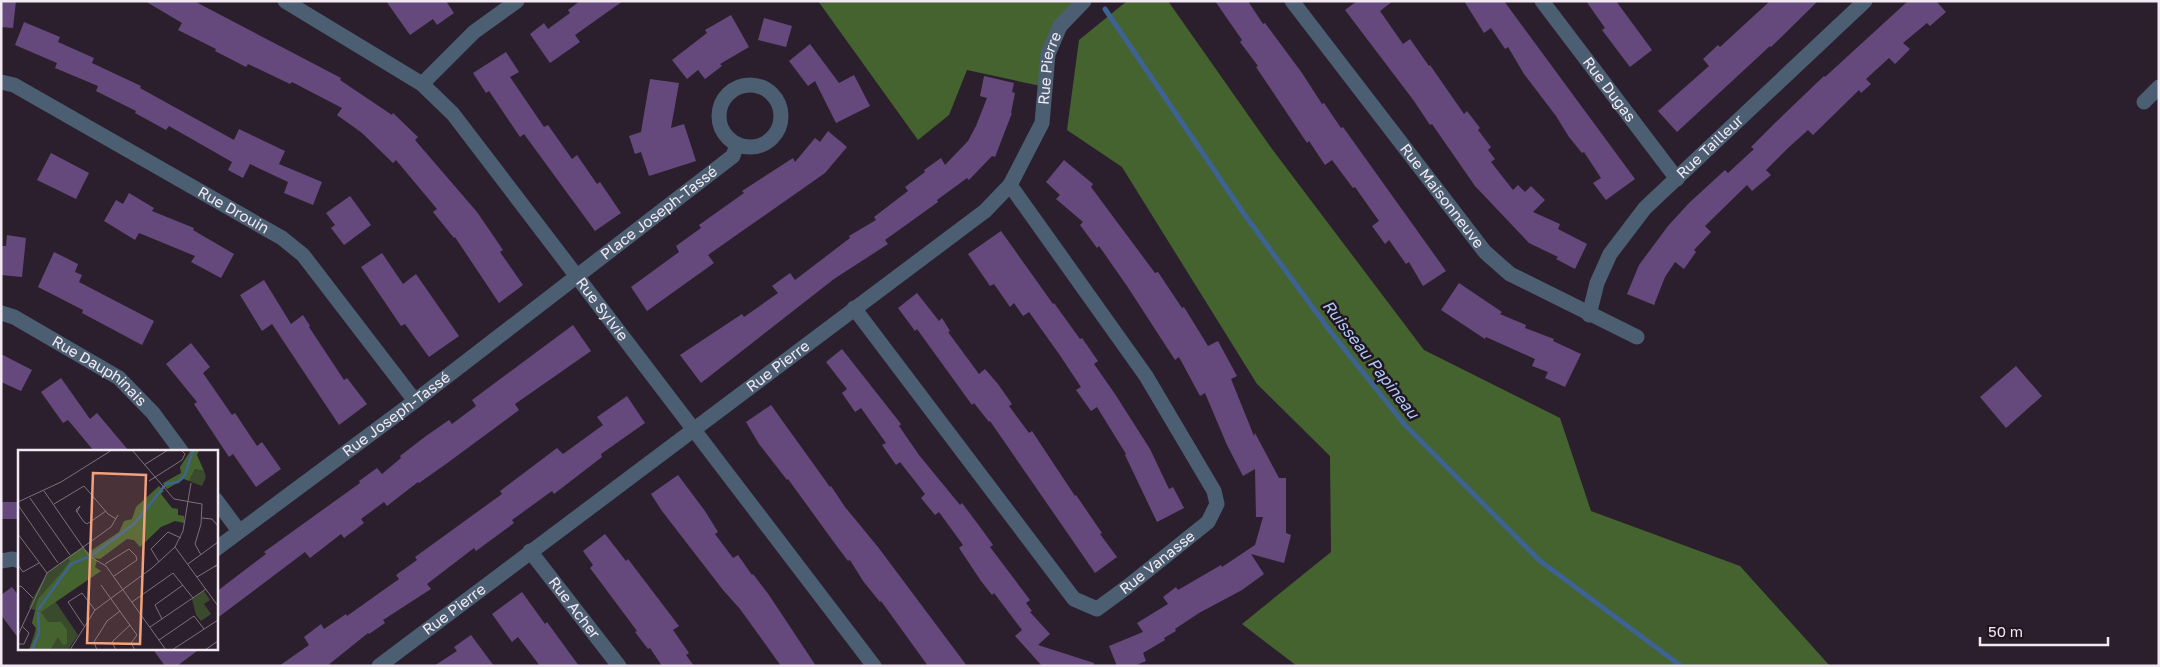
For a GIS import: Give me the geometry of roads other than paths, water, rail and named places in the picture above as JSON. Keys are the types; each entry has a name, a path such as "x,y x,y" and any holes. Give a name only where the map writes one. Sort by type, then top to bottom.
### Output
{"street":[{"name":"Rue Sylvie","path":"285,1 422,84 453,114 576,278 694,428 874,666"},
{"path":"422,84 474,32 517,1"},
{"name":"Rue Pierre","path":"379,666 985,211 1010,185 1042,123 1048,54 1060,26 1084,1"},
{"name":"Rue Maisonneuve","path":"1292,1 1485,252 1510,274 1637,337"},
{"name":"Rue Dugas","path":"1542,1 1677,179"},
{"name":"Rue Tailleur","path":"1590,315 1597,283 1610,254 1645,208 1865,1"},
{"name":"Rue Drouin","path":"1,82 14,85 282,238 303,255 415,401"},
{"path":"753,85 762,87 777,100 780,109 779,128 773,137 757,147 736,144 728,138 722,129 719,118 720,108 732,90 742,86 753,85"},
{"path":"2144,102 2159,87"},
{"name":"Place Joseph-Tassé","path":"576,278 733,156 736,144"},
{"name":"Rue Vanasse","path":"854,308 1074,599 1097,609 1127,588 1208,522 1217,504 1214,492 1146,376 1010,185"},
{"name":"Rue Joseph-Tassé","path":"218,548 576,278"},
{"name":"Rue Dauphinais","path":"1,314 14,317 120,378 153,413 180,450"},
{"path":"218,503 240,531"},
{"name":"Rue Acher","path":"530,551 619,666"},
{"path":"1,561 13,559 18,562"}],"waterway":[{"name":"Ruisseau Papineau","path":"1105,9 1244,214 1330,331 1405,425 1539,560 1681,666"}]}
